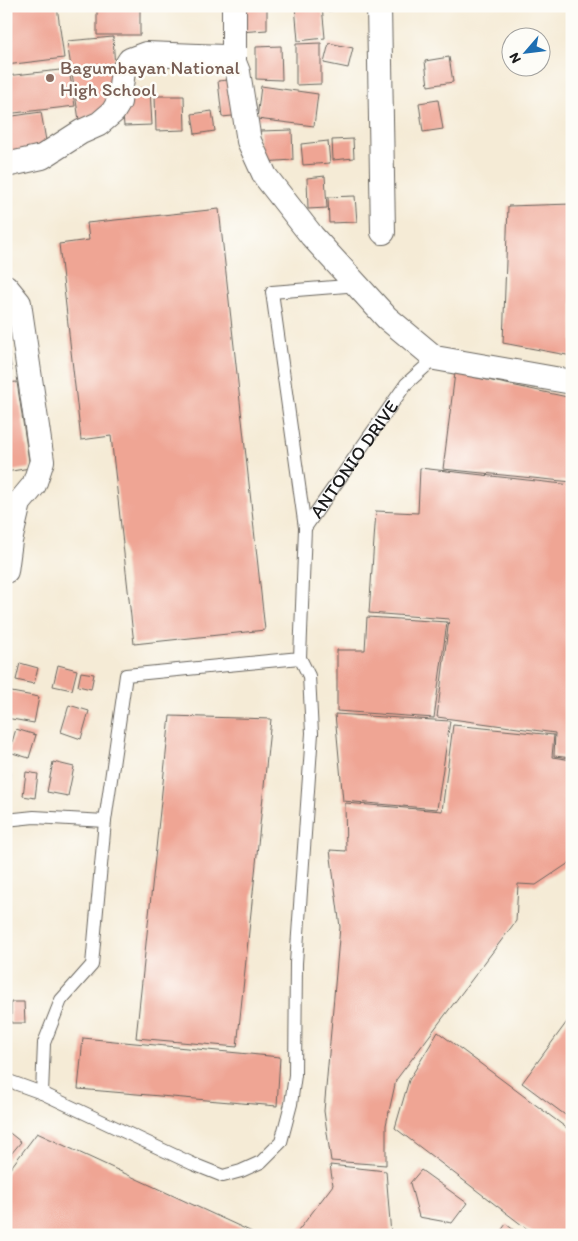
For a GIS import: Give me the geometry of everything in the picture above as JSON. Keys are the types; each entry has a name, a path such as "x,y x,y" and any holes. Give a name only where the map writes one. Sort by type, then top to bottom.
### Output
{"street":[{"path":"234,6 234,62 238,72 250,141 264,176 312,236 388,318 435,358 572,382"},
{"path":"379,6 382,232"},
{"path":"6,165 42,158 81,132 99,124 113,112 119,102 123,71 130,60 146,54 224,57 234,62"},
{"path":"6,287 19,303 42,461 34,485 19,503 10,541 6,571"}],"lane":[{"path":"305,528 272,292 359,285"},
{"name":"ANTONIO DRIVE","path":"300,658 305,528 406,384 435,358"},
{"path":"6,1080 42,1093 193,1164 223,1176 241,1171 261,1162 281,1142 291,1104 295,1074 296,963 312,733 309,676 300,658 126,675 106,821 92,964 61,1000 44,1043 42,1093"},
{"path":"6,820 34,817 106,821"}],"building":[{"path":"6,6 57,6 64,58 6,65"},
{"path":"97,6 140,6 140,35 97,35"},
{"path":"241,6 267,6 267,30 240,32"},
{"path":"295,6 322,6 325,38 298,41"},
{"path":"326,6 351,6 352,9 327,11"},
{"path":"113,37 117,99 109,110 79,120 67,41"},
{"path":"321,43 321,84 296,85 296,44"},
{"path":"329,43 353,48 348,68 324,63"},
{"path":"281,46 282,80 256,79 256,47"},
{"path":"449,57 453,82 428,86 425,61"},
{"path":"69,69 75,106 6,114 6,76"},
{"path":"238,79 242,115 222,117 218,81"},
{"path":"261,86 318,94 314,126 257,119"},
{"path":"150,89 152,125 124,126 121,91"},
{"path":"155,96 184,96 185,130 156,131"},
{"path":"438,100 443,129 423,132 419,103"},
{"path":"212,111 215,131 195,134 192,114"},
{"path":"41,112 48,152 6,157 6,117"},
{"path":"292,130 293,160 262,162 260,131"},
{"path":"353,139 354,158 333,160 332,140"},
{"path":"328,141 330,163 303,165 301,144"},
{"path":"325,176 327,208 308,209 307,178"},
{"path":"355,196 357,222 329,223 328,197"},
{"path":"572,204 572,356 503,343 508,206"},
{"path":"219,209 265,630 134,644 111,436 81,440 59,244 89,240 87,223"},
{"path":"6,338 12,371 6,372"},
{"path":"455,373 572,398 572,482 443,469"},
{"path":"17,382 30,468 6,472 6,383"},
{"path":"420,468 572,485 572,758 554,756 555,733 437,717 449,619 369,613 376,511 418,513"},
{"path":"367,617 447,622 434,718 337,711 337,650 365,650"},
{"path":"20,663 38,668 34,684 16,680"},
{"path":"58,665 77,670 72,690 53,686"},
{"path":"81,672 94,674 91,689 78,686"},
{"path":"6,691 39,697 34,723 6,718"},
{"path":"69,705 89,711 81,739 61,732"},
{"path":"335,714 450,721 437,809 343,801"},
{"path":"170,716 271,719 237,1047 136,1038"},
{"path":"453,725 554,735 552,757 572,760 572,861 536,885 518,884 516,921 396,1080 386,1125 386,1165 331,1161 324,1111 340,927 330,850 346,851 345,803 442,811"},
{"path":"16,729 36,735 29,758 9,752"},
{"path":"53,762 74,767 68,796 47,792"},
{"path":"6,765 10,765 9,798 6,798"},
{"path":"26,772 38,774 35,798 23,796"},
{"path":"11,1002 24,1002 25,1023 11,1023"},
{"path":"572,1015 572,1120 522,1083"},
{"path":"438,1032 572,1132 572,1235 535,1235 395,1128 409,1080"},
{"path":"83,1038 280,1057 277,1106 78,1089"},
{"path":"6,1130 21,1142 6,1160"},
{"path":"37,1133 252,1232 250,1235 6,1235 6,1174"},
{"path":"330,1165 386,1171 391,1235 295,1235 333,1185"},
{"path":"421,1170 467,1203 452,1223 419,1217 410,1183"},
{"path":"506,1224 520,1235 498,1235"}],"place":[{"name":"Bagumbayan National High School","path":"50,78"}]}
